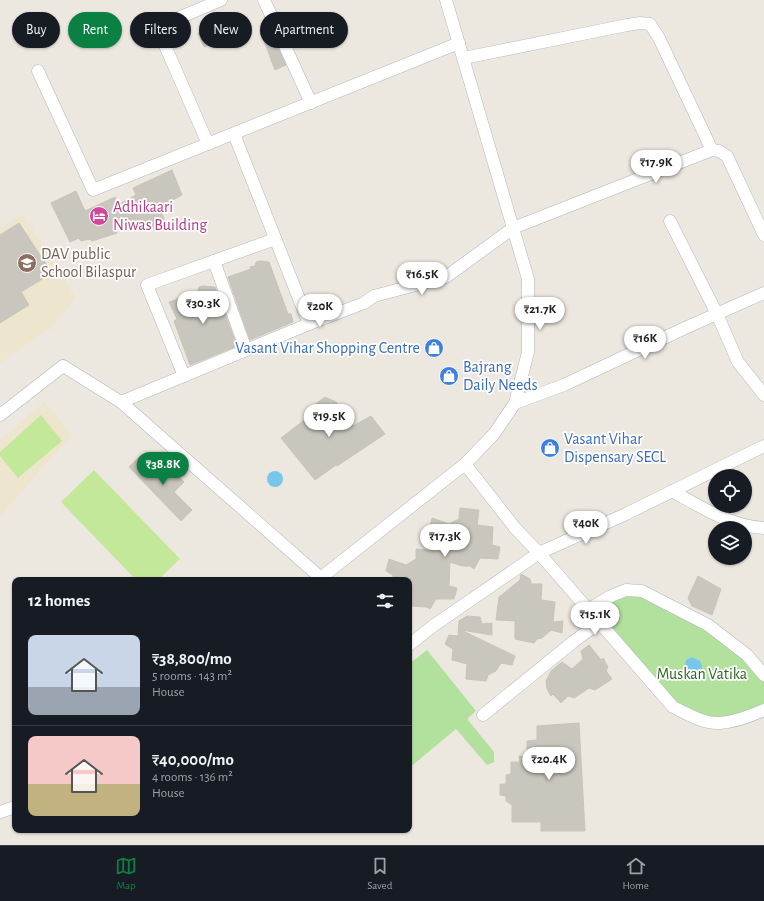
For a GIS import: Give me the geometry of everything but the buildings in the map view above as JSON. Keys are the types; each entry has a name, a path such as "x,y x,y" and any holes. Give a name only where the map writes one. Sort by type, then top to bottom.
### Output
{"street":[{"path":"208,144 157,27 221,0"},
{"path":"264,0 311,103"},
{"path":"322,577 465,464 494,434 515,403 528,352 528,279 460,43 446,0"},
{"path":"464,58 627,25 640,23 650,24 659,38 712,150"},
{"path":"38,71 93,190 460,43"},
{"path":"234,134 309,324"},
{"path":"121,402 309,324 364,303 374,296 446,277 513,228 712,150 719,151 727,156 764,235"},
{"path":"670,221 717,314 738,362 764,395"},
{"path":"184,376 147,285 275,239"},
{"path":"214,261 246,350"},
{"path":"515,403 564,385 764,293"},
{"path":"0,415 63,366 121,402 317,577"},
{"path":"412,643 433,626 539,552 626,514 764,446"},
{"path":"465,464 515,528 539,552 673,707 701,720 719,723 752,715 764,710"},
{"path":"672,491 720,517 743,525 763,529"},
{"path":"588,610 610,596 626,590 642,591 708,625 747,655 764,675"},
{"path":"483,715 573,642 600,623"},
{"path":"0,812 12,807"}],"shaded area":[{"name":"DAV public School Bilaspur","path":"23,214 76,298 51,328 0,363 0,228"},
{"path":"45,402 72,435 0,516 0,440"}],"green space":[{"path":"41,415 62,441 18,478 0,456 0,452"},
{"path":"94,470 180,559 161,577 133,577 61,502"},
{"name":"Muskan Vatika","path":"626,590 708,625 764,676 764,710 719,723 685,714 588,610"},
{"path":"427,650 476,711 468,718 468,720 494,752 494,762 487,765 456,729 412,766 412,662"}],"water":[{"path":"272,471 278,471 283,476 281,485 278,487 272,487 267,482 267,476"},
{"path":"692,657 700,661 702,673 693,675 686,671 686,660"}],"place":[{"name":"Adhikaari Niwas Building","path":"99,216"},
{"name":"DAV public School Bilaspur","path":"27,263"},
{"name":"Vasant Vihar Shopping Centre","path":"434,348"},
{"name":"Bajrang Daily Needs","path":"449,376"},
{"name":"Vasant Vihar Dispensary SECL","path":"550,448"}]}
